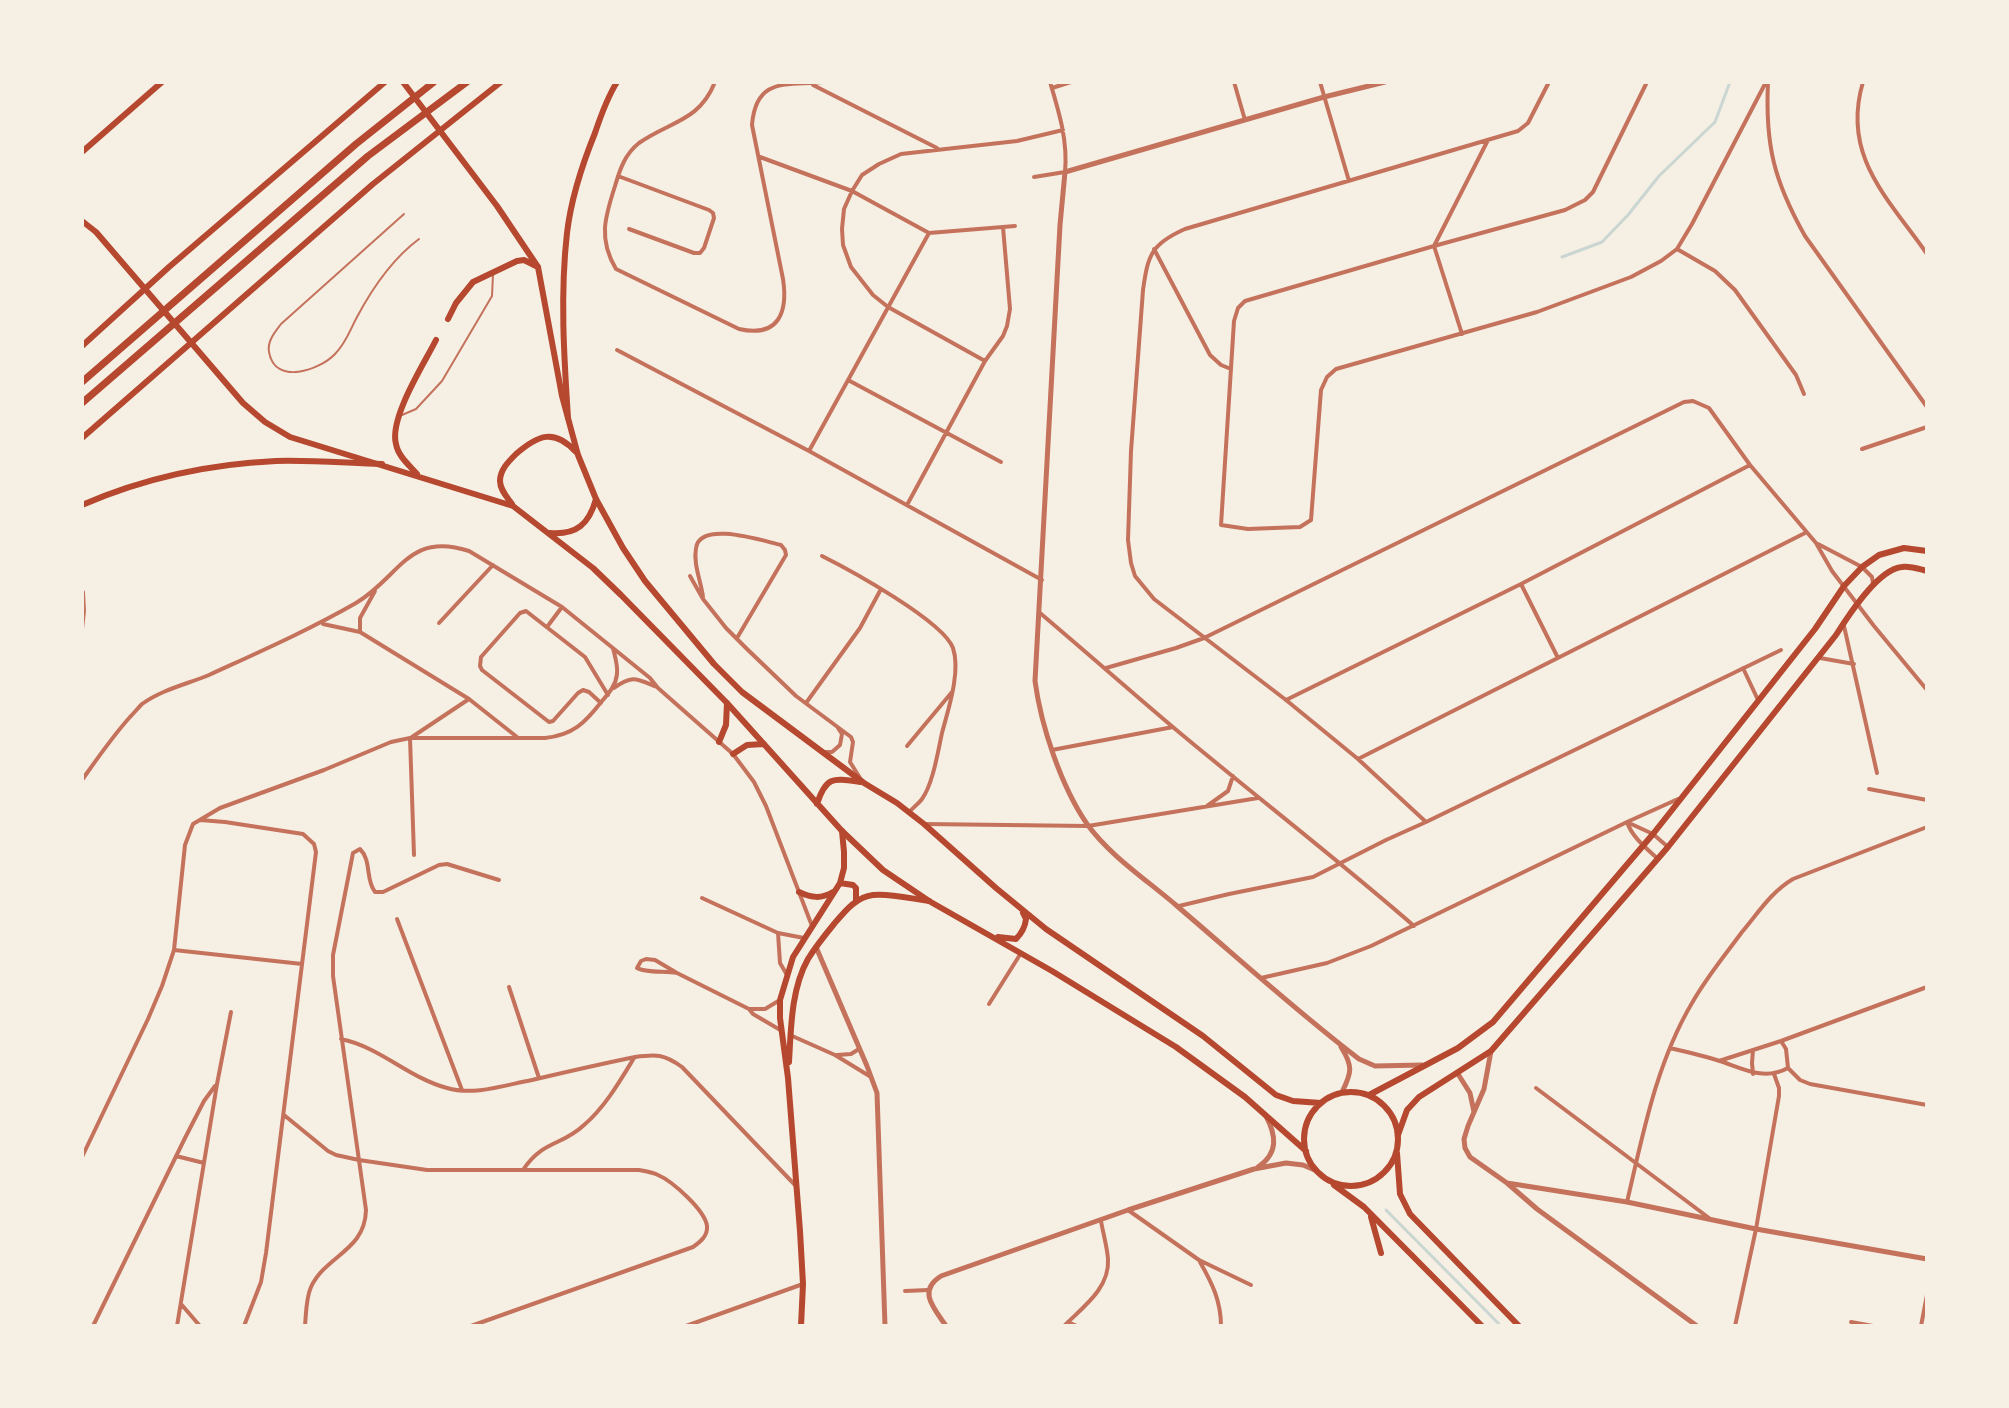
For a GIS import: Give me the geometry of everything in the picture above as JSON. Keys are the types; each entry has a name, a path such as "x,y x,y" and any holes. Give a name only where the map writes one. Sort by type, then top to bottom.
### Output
{"highway":[{"path":"82,382 356,144 434,82"},
{"path":"82,403 368,156 467,82"}],"main road":[{"path":"82,152 162,82"},
{"path":"82,346 169,267 385,82"},
{"path":"403,82 505,216 538,267 568,418 578,455 596,499 645,581 714,664 742,692 864,783 909,812 1021,909 1203,1036 1276,1095 1293,1101 1321,1103"},
{"path":"82,438 373,184 501,82"},
{"path":"568,418 563,321 567,232 580,173 609,95 617,82"},
{"path":"82,221 96,232 243,403 277,430 290,437 513,506 550,533 621,595 727,703 842,831 883,870 929,901 1176,1047 1236,1090 1306,1151 1317,1171 1370,1214 1482,1326"},
{"path":"448,319 473,282 517,261 524,260 538,267"},
{"path":"420,476 398,451 395,434 398,417 436,340"},
{"path":"513,506 502,490 502,471 529,443 545,436 552,437 567,443 578,455"},
{"path":"82,505 117,490 189,470 229,464 279,461 382,464"},
{"path":"550,533 572,531 584,524 596,499"},
{"path":"1369,1095 1458,1048 1493,1022 1653,834 1815,629 1844,586 1879,555 1904,548 1927,551"},
{"path":"1519,1326 1410,1214 1400,1194 1397,1149 1398,1135 1407,1110 1428,1090 1491,1051 1668,847 1873,586 1893,569 1902,567 1927,571"},
{"path":"719,742 726,725 727,703"},
{"path":"733,754 747,745 764,744"},
{"path":"817,804 824,786 831,780 864,783"},
{"path":"801,1326 803,1284 797,1186 780,1000 793,957 840,883 844,868 842,831"},
{"path":"840,883 856,888 856,901"},
{"path":"799,892 821,897 837,890"},
{"path":"788,1078 795,1001 807,961 816,947 856,901 873,895 929,901"},
{"path":"990,935 1016,939 1026,923 1021,909"},
{"path":"1306,1151 1308,1121 1321,1103 1342,1092 1369,1095 1382,1103 1395,1122 1398,1135"},
{"path":"1325,1178 1350,1186 1374,1180 1385,1172 1397,1149"},
{"path":"1370,1214 1381,1253"}],"street":[{"path":"715,82 707,99 694,113 638,144 626,156 604,222 605,241 616,269 739,329 750,331 774,325 783,312 785,291 752,125 753,112 758,100 781,84 823,82"},
{"path":"1071,82 1051,85 1067,154 1060,225 1035,681 1038,706 1052,750 1088,826 1112,851 1261,978 1359,1059 1375,1066 1423,1065"},
{"path":"1234,82 1245,120"},
{"path":"1320,82 1349,181"},
{"path":"1034,177 1065,172 1385,82"},
{"path":"1426,822 1358,759 1154,599 1135,576 1128,544 1131,451 1146,266 1154,249 1167,237 1185,229 1518,131 1528,123 1549,82"},
{"path":"1647,82 1593,192 1585,200 1565,210 1245,301 1238,308 1234,321 1221,525 1248,529 1300,527 1311,520 1321,390 1327,377 1336,369 1537,312 1631,277 1677,249 1767,82"},
{"path":"1767,82 1767,135 1775,172 1790,209 1805,236 1927,407"},
{"path":"1863,82 1856,111 1857,135 1863,158 1875,181 1927,254"},
{"path":"811,84 939,149"},
{"path":"985,361 888,307 873,295 851,267 843,245 844,209 862,175 901,154 1017,141 1063,130"},
{"path":"1462,334 1434,246 1488,140"},
{"path":"759,157 852,191 929,233 1015,226"},
{"path":"618,176 709,210 714,218 700,253 629,229"},
{"path":"906,506 985,361 1003,336 1009,318 1003,227"},
{"path":"809,451 929,233"},
{"path":"1154,249 1210,355 1231,369"},
{"path":"1677,249 1715,271 1735,290 1796,375 1804,394"},
{"path":"617,350 809,451 1042,580"},
{"path":"848,380 1001,462"},
{"path":"1106,668 1204,638 1684,402 1693,401 1709,408 1805,533 1816,543 1862,567 1872,577 1873,586"},
{"path":"1862,449 1927,427"},
{"path":"1286,700 1521,584 1750,465"},
{"path":"703,599 695,555 696,543 700,538 713,533 740,535 781,545 786,555 737,638"},
{"path":"1358,759 1805,533"},
{"path":"1816,543 1857,604 1927,690"},
{"path":"82,780 113,736 141,705 320,623 361,600 415,553 429,546 455,546 469,551 562,607 650,678 733,754 754,782 766,806 812,926"},
{"path":"822,556 881,589 929,622 950,642 955,660 952,692 926,791 909,812"},
{"path":"439,623 493,565"},
{"path":"690,576 703,599 779,681 844,731 853,742 850,762 864,783"},
{"path":"1521,584 1558,658"},
{"path":"360,632 360,618 377,587"},
{"path":"806,703 860,628 881,589"},
{"path":"82,629 83,592"},
{"path":"547,627 562,607"},
{"path":"601,703 583,690 549,722 482,670 481,657 522,611 530,612 585,657 608,695"},
{"path":"1040,613 1414,926"},
{"path":"320,623 360,632 469,699 517,737"},
{"path":"1843,623 1877,773"},
{"path":"82,1157 148,1019 174,950 185,845 193,824 220,808 391,742 410,738 545,738 566,733 585,722 612,689 618,669 613,648"},
{"path":"1178,907 1303,880 1324,872 1781,650"},
{"path":"1817,657 1854,664"},
{"path":"1743,668 1758,700"},
{"path":"612,689 632,678 658,688"},
{"path":"907,746 952,692"},
{"path":"410,738 469,699"},
{"path":"820,751 832,752 840,745 842,734 834,723"},
{"path":"1052,750 1173,727"},
{"path":"410,738 414,855"},
{"path":"1205,807 1228,791 1233,776"},
{"path":"1869,789 1927,800"},
{"path":"924,824 1088,826 1258,798"},
{"path":"1261,978 1346,957 1680,798"},
{"path":"198,820 303,834 314,844 316,852 261,1282 244,1326"},
{"path":"1627,822 1653,834 1668,847"},
{"path":"1627,822 1629,829 1658,859"},
{"path":"1627,1202 1657,1080 1670,1048 1692,1002 1776,890 1803,874 1927,827"},
{"path":"305,1326 311,1288 348,1250 366,1221 333,976 333,955 353,853 360,849 367,856 371,887 375,892 383,892 447,864 499,880"},
{"path":"702,898 778,933 804,938"},
{"path":"397,919 462,1090"},
{"path":"778,933 780,963 787,975"},
{"path":"816,947 877,1093 885,1326"},
{"path":"174,950 302,964"},
{"path":"989,1004 1021,953"},
{"path":"677,973 642,972 637,968 641,961 655,960 749,1009 782,1032 835,1055 873,1079"},
{"path":"509,987 539,1078"},
{"path":"1719,1061 1927,987"},
{"path":"749,1009 765,1009 780,1000"},
{"path":"765,1009 765,1022"},
{"path":"177,1326 231,1012"},
{"path":"341,1039 358,1042 425,1081 462,1090 488,1089 635,1057 665,1056 682,1067 797,1186"},
{"path":"1781,1041 1786,1049 1788,1068 1800,1080 1927,1105"},
{"path":"1338,1043 1351,1065 1342,1092"},
{"path":"835,1055 851,1054 860,1048"},
{"path":"1670,1048 1753,1074 1774,1074 1788,1068"},
{"path":"1753,1050 1753,1074"},
{"path":"1491,1051 1484,1089 1464,1139 1470,1157 1697,1326"},
{"path":"523,1170 532,1156 584,1125 622,1079 635,1057"},
{"path":"1458,1074 1470,1093 1474,1113"},
{"path":"1735,1326 1779,1096 1774,1074"},
{"path":"93,1326 204,1101 217,1084"},
{"path":"1536,1088 1709,1218"},
{"path":"284,1115 328,1151 359,1160 427,1170 639,1170 655,1173 681,1191 700,1212 707,1226 701,1242 693,1247 471,1326"},
{"path":"1254,1169 1264,1163 1273,1147 1274,1135 1265,1116"},
{"path":"176,1156 204,1163"},
{"path":"946,1326 929,1299 928,1290 933,1281 941,1276 1254,1169 1286,1163 1317,1171"},
{"path":"1507,1183 1627,1202 1756,1229 1927,1259"},
{"path":"1128,1210 1199,1260 1251,1285"},
{"path":"1066,1324 1104,1282 1108,1260 1101,1221"},
{"path":"1199,1260 1216,1292 1221,1326"},
{"path":"686,1326 803,1284"},
{"path":"905,1291 928,1290"},
{"path":"1921,1326 1927,1295"},
{"path":"181,1304 200,1326"},
{"path":"1851,1322 1873,1326"},
{"path":"1066,1324 1077,1326"}],"lane":[{"path":"404,214 281,324 271,337 268,349 274,363 281,369 298,373 322,365 332,357 343,345 368,296 387,270 402,251 419,239"},
{"path":"398,417 416,409 442,381 492,296 492,273"}],"waterway":[{"path":"1562,257 1602,242 1628,215 1659,176 1715,122 1730,82"},
{"path":"1386,1210 1501,1326"}]}
